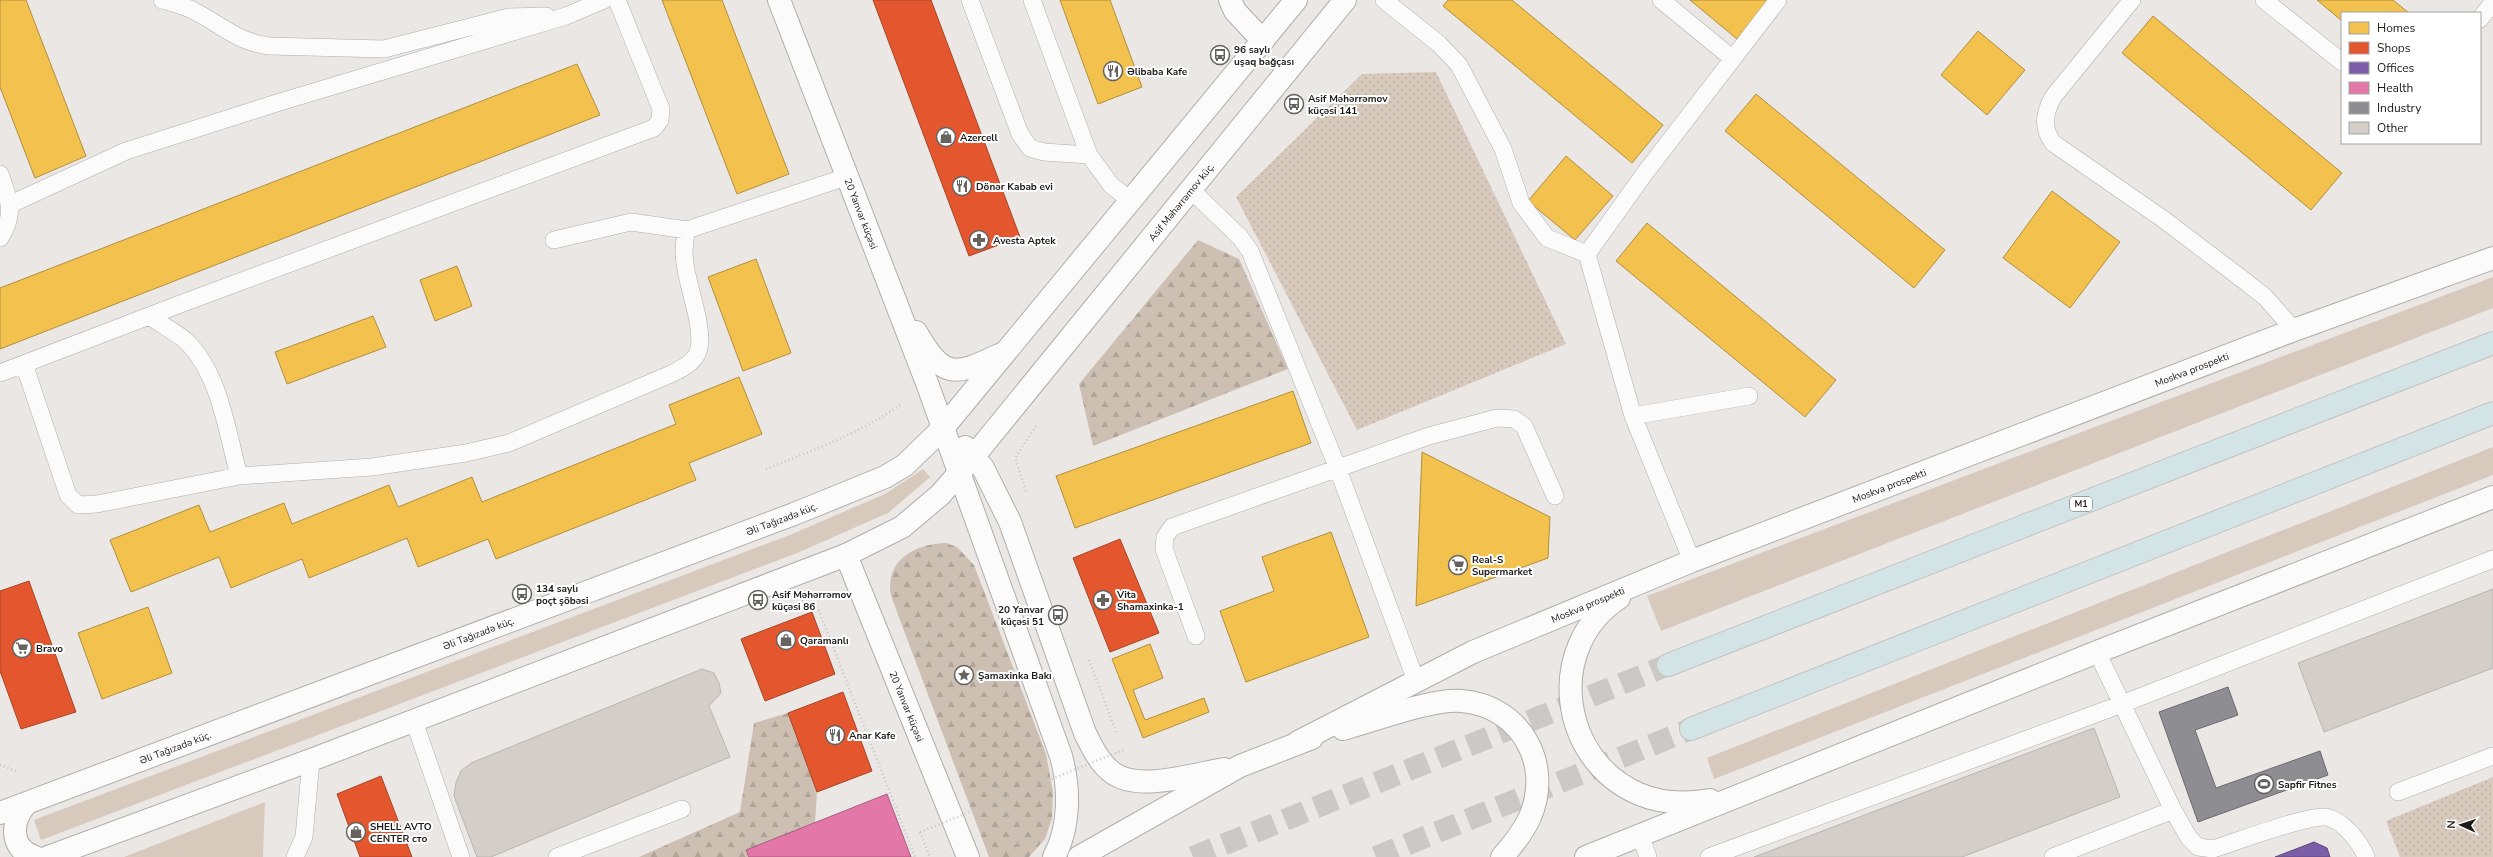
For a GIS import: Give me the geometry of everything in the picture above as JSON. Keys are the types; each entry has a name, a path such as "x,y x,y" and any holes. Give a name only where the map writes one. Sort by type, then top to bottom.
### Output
{"highway":[{"name":"M1","path":"1668,665 2493,343"},
{"path":"1691,729 2493,413"}],"main road":[{"name":"20 Yanvar küçəsi","path":"779,0 943,428 1065,769 1067,781 1065,823 1054,857"},
{"path":"1230,0 1235,11 1263,41"},
{"path":"883,271 921,340 930,354 944,367 956,370 966,370 1004,353 1296,0"},
{"name":"Asif Məhərrəmov küç.","path":"846,555 902,527 940,495 959,474 1016,402 1345,0"},
{"name":"Moskva prospekti","path":"1298,742 1473,652 1692,561 2294,330 2493,258"},
{"name":"Əli Tağızadə küç.","path":"0,814 866,486 905,465 943,428 1004,353"},
{"path":"943,428 974,456 991,481 1010,522 1085,733 1103,764 1113,773 1138,782 1240,766"},
{"path":"1586,857 2097,652 2493,498"},
{"name":"20 Yanvar küçəsi","path":"846,555 968,857"},
{"path":"48,857 311,760 846,555"},
{"path":"1647,580 1609,605 1588,625 1575,654 1570,685 1575,723 1591,755 1616,781 1638,794 1662,801 1689,803 1745,794"},
{"path":"1079,857 1240,766 1298,742 1441,702 1460,701 1483,704 1507,716 1522,732 1530,748 1536,766 1537,786 1530,816 1517,840 1502,857"},
{"path":"26,804 17,814 14,832 22,850 35,857"}],"lane":[{"path":"162,0 194,10 235,36 253,44 269,46 384,49 509,17 566,16"},
{"path":"11,204 126,152 280,102 566,16 604,0"},
{"path":"0,373 654,128 660,120 660,109 617,0"},
{"path":"970,0 1020,134 1030,148 1044,152 1089,155"},
{"path":"1032,0 1089,155 1111,185 1130,200"},
{"path":"1384,0 1439,44 1459,65 1503,149 1522,203 1547,238 1587,254"},
{"path":"1661,0 1733,59"},
{"path":"1587,254 1645,173 1778,0"},
{"path":"2132,0 2053,97 2046,111 2044,124 2047,134 2053,143 2163,219 2265,297 2294,330"},
{"path":"2264,0 2341,61"},
{"path":"2481,18 2493,2"},
{"path":"0,174 11,204 8,227 0,238"},
{"path":"554,240 631,222 687,230 846,177"},
{"path":"1190,190 1240,237 1250,251 1338,468 1416,681"},
{"path":"24,364 68,496 78,505 97,504 239,476 372,467 430,459 509,443 671,374 691,362 698,352 700,339 685,265 683,247 687,230"},
{"path":"1587,254 1633,416 1692,561"},
{"path":"149,316 184,340 200,358 216,392 239,476"},
{"path":"1633,416 1749,396"},
{"path":"1196,636 1164,549 1165,537 1172,527 1428,436 1497,418 1514,419 1524,426 1555,496"},
{"path":"1709,857 2122,704 2493,559"},
{"path":"2097,652 2173,810 2189,838 2198,847 2213,849 2303,821 2326,817 2346,828 2361,846 2366,857"},
{"path":"414,720 461,857"},
{"path":"2398,792 2493,756"},
{"path":"295,857 304,838 311,760"},
{"path":"557,857 682,809"},
{"path":"2053,857 2173,810"},
{"path":"1640,835 1648,857"}],"path":[{"path":"766,469 875,424 900,405"},
{"path":"1028,498 1014,458 1036,426"},
{"path":"907,650 949,628 954,613 955,590 941,552"},
{"path":"797,602 808,601 818,608 915,857"},
{"path":"1088,658 1118,736"},
{"path":"930,857 920,832 1123,750 1120,742"},
{"path":"0,765 16,771"},
{"path":"1000,800 1022,857"}],"shaded area":[{"path":"1436,72 1566,344 1357,430 1236,197 1362,74"},
{"path":"2493,277 2493,308 1661,631 1647,596"},
{"path":"2493,447 2493,475 1714,779 1707,758"},
{"path":"923,469 930,477 888,513 797,553 41,840 34,820 790,535 885,494"},
{"path":"2493,777 2493,857 2400,857 2386,821"},
{"path":"265,802 263,857 124,857"}],"green space":[{"path":"1198,240 1239,259 1288,369 1093,446 1079,384"},
{"path":"946,543 957,547 974,565 1046,754 1053,792 1052,818 1045,839 1029,857 989,857 891,594 891,577 900,560 916,549"},
{"path":"788,713 817,792 815,823 747,851 749,857 639,857 740,812 754,723"}],"building: Homes":[{"path":"0,0 26,0 86,156 35,178 0,87"},
{"path":"662,0 722,0 789,174 737,194"},
{"path":"1060,0 1110,0 1142,87 1098,104"},
{"path":"1448,0 1512,0 1663,125 1632,163 1443,6"},
{"path":"1690,0 1766,0 1768,1 1737,39"},
{"path":"2317,0 2393,0 2408,12 2341,12 2341,20"},
{"path":"2153,16 2342,173 2311,210 2122,53"},
{"path":"1978,31 2025,70 1987,115 1941,75"},
{"path":"577,64 600,115 0,349 0,288"},
{"path":"1756,94 1945,250 1914,288 1725,131"},
{"path":"1566,156 1613,196 1575,240 1528,201"},
{"path":"2052,191 2120,242 2070,308 2003,258"},
{"path":"1647,223 1836,380 1805,417 1616,261"},
{"path":"756,259 791,353 743,371 708,277"},
{"path":"457,266 472,306 435,321 420,280"},
{"path":"373,316 386,347 287,384 275,352"},
{"path":"739,377 762,434 689,463 696,480 496,559 488,539 418,567 407,538 309,578 302,559 231,588 219,557 131,592 110,540 199,505 210,532 284,503 292,524 389,485 398,507 472,477 482,502 676,424 669,405"},
{"path":"1293,391 1311,443 1075,528 1056,476"},
{"path":"1422,452 1550,517 1548,558 1416,606"},
{"path":"1331,532 1369,637 1246,682 1220,611 1274,591 1262,557"},
{"path":"148,607 172,673 102,699 78,633"},
{"path":"1150,644 1163,678 1133,690 1145,720 1204,698 1209,712 1143,738 1112,659"}],"building: Shops":[{"path":"873,0 931,0 1020,237 969,256"},
{"path":"1120,539 1159,633 1110,652 1073,558"},
{"path":"29,581 76,712 21,729 0,671 0,591"},
{"path":"812,612 835,674 765,701 741,639"},
{"path":"843,692 872,771 817,792 788,713"},
{"path":"381,776 412,857 360,857 337,794"}],"building: Offices":[{"path":"2314,842 2327,848 2330,857 2275,857"}],"building: Health":[{"path":"887,794 911,857 749,857 746,850"}],"building: Industry":[{"path":"2228,687 2238,715 2195,730 2216,788 2320,751 2328,775 2198,822 2159,712"}],"building: Other":[{"path":"2493,589 2493,668 2324,732 2298,663"},
{"path":"702,669 714,673 719,683 721,693 709,706 730,757 491,857 477,857 454,796 456,783 461,771 471,763"},
{"path":"2094,728 2120,797 1962,857 1754,857"}],"tunnel":[{"path":"1193,857 1668,665"},
{"path":"1376,857 1691,729"}],"place":[{"name":"96 saylı uşaq bağçası","path":"1220,55"},
{"name":"Əlibaba Kafe","path":"1113,71"},
{"name":"Asif Məhərrəmov küçəsi 141","path":"1294,104"},
{"name":"Azercell","path":"946,137"},
{"name":"Dönər Kabab evi","path":"962,186"},
{"name":"Avesta Aptek","path":"979,240"},
{"name":"Real-S Supermarket","path":"1458,565"},
{"name":"134 saylı poçt şöbəsi","path":"522,594"},
{"name":"Asif Məhərrəmov küçəsi 86","path":"758,600"},
{"name":"Vita Shamaxinka-1","path":"1103,600"},
{"name":"20 Yanvar küçəsi 51","path":"1058,615"},
{"name":"Qaramanlı","path":"786,640"},
{"name":"Bravo","path":"22,648"},
{"name":"Şamaxinka Bakı","path":"964,675"},
{"name":"Anar Kafe","path":"835,735"},
{"name":"Sapfir Fitnes","path":"2264,784"},
{"name":"SHELL AVTO CENTER сто","path":"356,832"}]}
